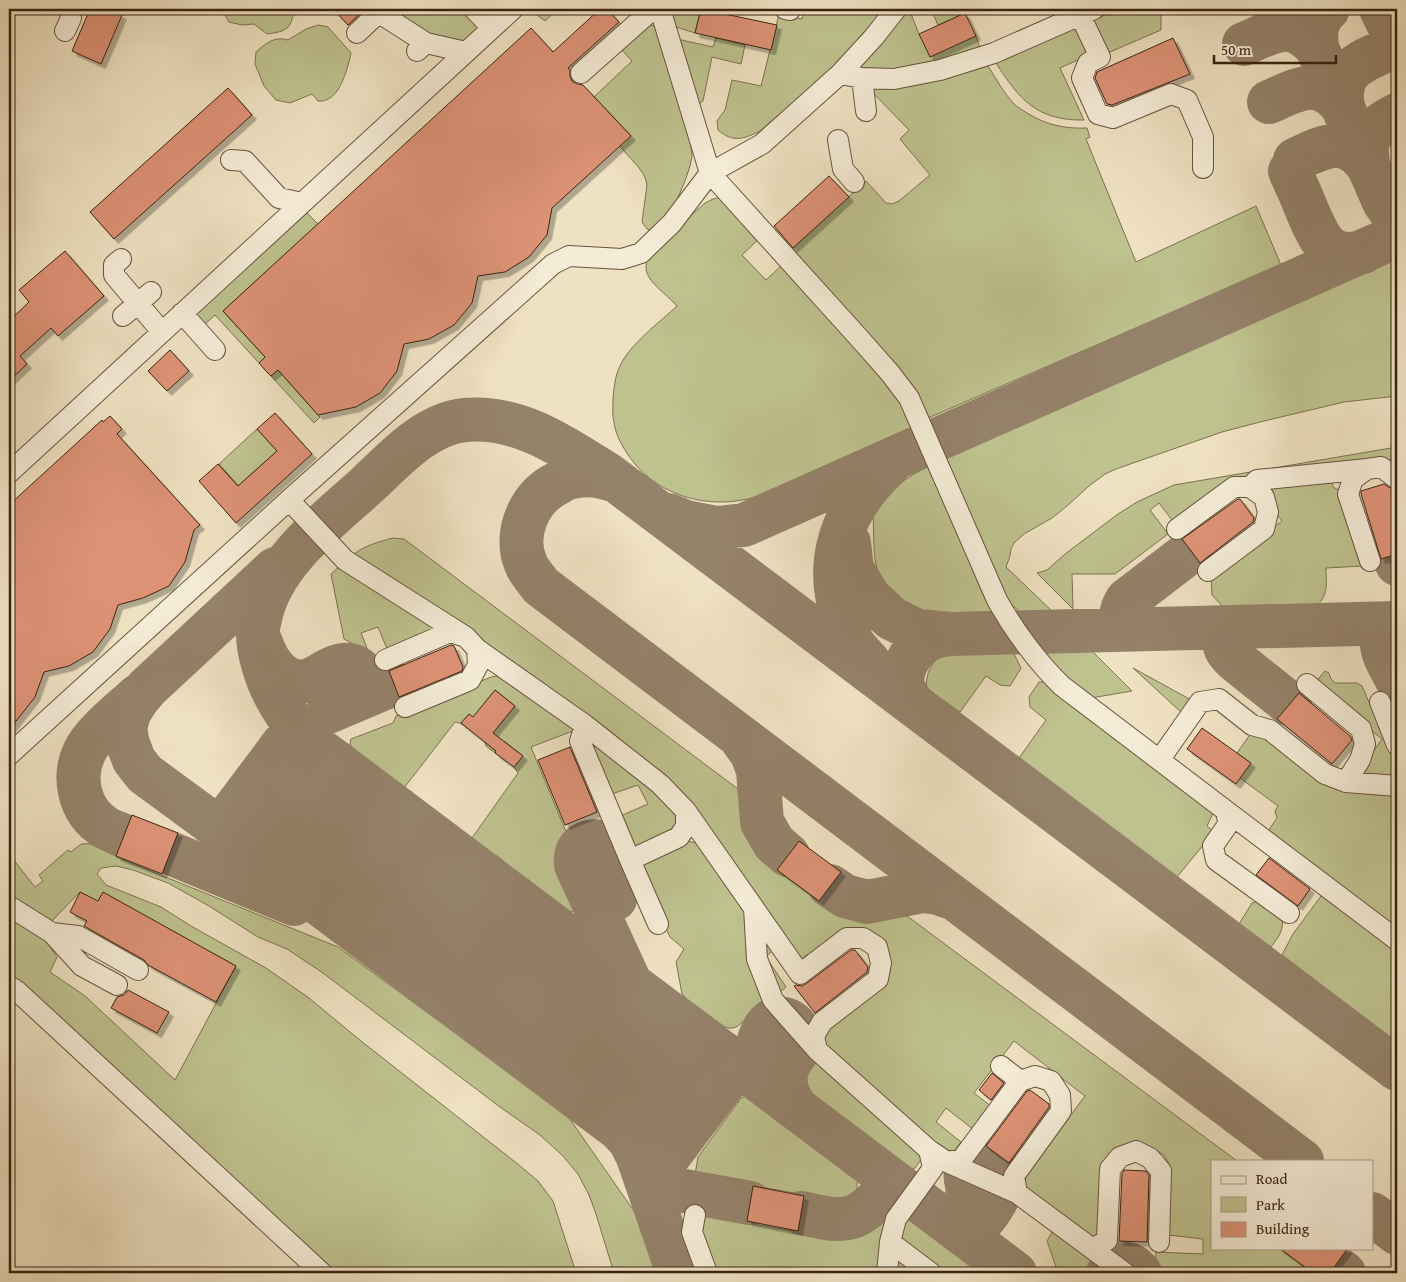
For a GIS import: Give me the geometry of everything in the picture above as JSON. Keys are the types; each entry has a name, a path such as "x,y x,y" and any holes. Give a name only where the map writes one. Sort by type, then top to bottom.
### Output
{"lane":[{"path":"65,31 70,18 69,9"},
{"path":"474,9 492,28"},
{"path":"9,473 513,9"},
{"path":"582,73 653,9"},
{"path":"660,9 710,173 860,339 909,398 997,600 1004,613 1047,671 1062,686 1397,940"},
{"path":"9,755 289,500 553,264 569,256 622,260 641,253 672,224 710,173 762,144 840,74 874,37 896,9"},
{"path":"840,74 862,78 894,79 940,70 994,52 1087,12 1100,57 1088,63 1082,78 1098,114 1113,118 1170,94 1188,100 1203,137 1203,168"},
{"path":"357,33 375,16 384,16 421,47 466,52"},
{"path":"862,78 866,111"},
{"path":"838,140 843,169 854,182"},
{"path":"231,160 245,161 268,194 302,203"},
{"path":"121,259 114,265 114,275 162,332"},
{"path":"182,313 215,350"},
{"path":"1370,561 1348,494 1353,479 1382,467"},
{"path":"1250,487 1257,480 1382,467 1397,479"},
{"path":"1177,529 1234,487 1250,487 1264,497 1268,512 1264,529 1208,571"},
{"path":"289,500 345,560 472,643 585,725 660,784 686,811 800,974 847,938 863,938 877,947 881,963 878,979 822,1022 814,1036 817,1050"},
{"path":"385,660 450,632 472,643 478,665 470,680 405,707"},
{"path":"1307,684 1361,729 1365,744 1360,760 1346,782"},
{"path":"1160,759 1200,702 1219,699 1252,725 1270,730 1325,774 1346,782 1397,786"},
{"path":"1380,702 1397,745"},
{"path":"585,725 580,741 658,924"},
{"path":"1225,810 1229,823 1213,846 1216,860 1289,913"},
{"path":"630,860 679,837 686,826 686,811"},
{"path":"9,906 52,932 82,966 117,985"},
{"path":"754,908 757,959 773,1000 817,1050 930,1150 947,1162 1017,1193 1125,1273"},
{"path":"52,932 78,936 138,970"},
{"path":"9,986 322,1273"},
{"path":"1001,1066 1020,1081"},
{"path":"947,1162 962,1159 1020,1081 1035,1076 1051,1081 1060,1094 1061,1112 1014,1176 1017,1193"},
{"path":"887,1273 890,1242 896,1219 932,1168 930,1150"},
{"path":"1093,1249 1107,1240 1110,1169 1120,1157 1136,1151 1150,1158 1161,1171 1159,1242"},
{"path":"695,1215 692,1232 707,1273"},
{"path":"890,1242 932,1273"}],"green space":[{"path":"224,9 294,9 290,25 287,28 280,32 267,34 254,24 242,25 229,22"},
{"path":"395,9 467,9 477,20 478,29 465,41 457,43 433,37 392,11"},
{"path":"529,9 558,9 545,21"},
{"path":"669,9 701,9 695,33 673,26"},
{"path":"805,9 884,9 868,31 833,68 760,131 744,138 734,138 723,134 718,130 717,121 725,110 732,80 761,86 779,14 802,19"},
{"path":"904,9 909,9 919,34 976,36 980,48 978,51 895,71 857,69"},
{"path":"931,9 962,9 965,13 938,25"},
{"path":"1119,9 1161,9 1161,30 1103,55 1089,22"},
{"path":"318,25 328,27 351,53 340,87 336,93 324,101 318,101 312,94 290,103 276,100 264,86 255,64 256,52 271,41 279,39 288,40 306,29"},
{"path":"652,25 657,28 689,133 692,156 685,181 672,212 651,230 647,229 642,222 647,185 646,179 616,141 594,97 632,61 621,49 646,27"},
{"path":"1078,26 1091,54 1060,68 1084,120 1054,117 1031,105 1013,87 996,63"},
{"path":"716,38 745,45 741,64 712,57 703,101 699,104 696,101 677,39 713,47"},
{"path":"988,66 1010,100 1027,113 1041,121 1056,125 1071,128 1087,128 1090,137 1086,139 1136,262 1256,206 1281,265 928,418 789,252 866,181 886,203 892,204 899,201 930,175 900,139 909,130 873,93 873,86 952,76"},
{"path":"721,197 760,238 742,255 766,280 783,264 893,388 916,425 758,496 740,501 721,502 702,501 666,489 650,479 636,466 621,444 615,429 613,395 618,370 624,358 654,326 677,306 654,284 647,274 646,263 650,253 705,203"},
{"path":"306,212 318,224 223,311 265,357 259,363 215,315 202,327 196,313"},
{"path":"1397,258 1397,396 1344,402 1222,432 1105,474 1052,518 1024,534 1014,543 1011,549 1006,567 1053,612 1020,612 1003,597 942,460"},
{"path":"278,370 320,417 314,423 271,376"},
{"path":"257,429 277,451 238,486 219,464"},
{"path":"1397,447 1397,459 1257,475 1175,524 1159,503 1150,510 1168,534 1115,574 1072,574 1073,609 1037,573 1047,570 1118,514 1137,502 1174,485"},
{"path":"929,466 994,613 943,615 921,610 911,606 893,593 880,576 875,559 873,515 890,492"},
{"path":"1331,477 1333,487 1342,492 1364,566 1326,568 1325,592 1318,605 1224,608 1212,595 1211,574 1282,521 1263,488"},
{"path":"393,538 404,539 738,789 746,832 752,845 761,857 834,912 858,920 907,916 1236,1160 1211,1160 1211,1250 1282,1250 1313,1273 1154,1273 1156,1252 1203,1254 1203,1239 1168,1235 1170,1166 1164,1155 1153,1148 1125,1145 1111,1152 1103,1167 1099,1239 1090,1240 1021,1187 1024,1178 1085,1096 1014,1041 974,1093 992,1107 974,1130 946,1108 936,1122 961,1142 948,1159 820,1045 821,1030 882,984 890,973 890,959 876,940 810,959 808,954 798,962 696,815 354,554 377,542"},
{"path":"342,564 445,629 388,651 378,627 361,633 369,653 344,639 331,574"},
{"path":"1090,649 1132,691 1091,698 1052,666 1046,651"},
{"path":"951,652 1013,652 1021,668 1010,686 1000,685 986,676 960,712 926,688 929,670 932,665 939,657"},
{"path":"1133,668 1193,701 1182,713"},
{"path":"1325,671 1329,673 1335,683 1357,683 1362,686 1396,765 1395,772 1391,777 1362,778 1361,769 1382,739 1314,684"},
{"path":"500,676 578,729 531,747 567,834 560,842 559,852 580,900 576,910 572,912 565,910 472,838 518,773 514,767 523,756 504,741 495,753 486,746 485,742 515,706 495,690 466,727 455,722 404,788 353,749 350,744 351,739 393,723 396,716 491,677"},
{"path":"1039,682 1048,682 1215,809 1207,826 1214,832 1177,877 1019,758 1046,720 1030,707 1029,697"},
{"path":"1260,732 1326,780 1397,792 1397,933 1266,834 1277,818 1275,811 1278,806 1240,778 1251,763 1237,753 1249,736"},
{"path":"592,738 655,788 679,818 673,832 643,848 631,846 618,817 648,804 638,785 609,795 591,750"},
{"path":"682,840 701,844 744,905 767,1002 734,1028 722,1025 682,994 676,962 684,949 670,937 638,868"},
{"path":"81,844 100,845 118,851 116,857 338,947 567,1115 638,1217 657,1273 614,1273 589,1195 578,1174 563,1156 540,1135 323,973 287,949 258,937 168,883 116,866 101,868 97,874 106,885 161,907 266,968 309,998 538,1181 553,1201 576,1273 332,1273 28,993 9,979 9,914 45,939 57,957 50,972 85,996 175,1080 236,966 103,893 93,910 84,905 88,896 80,892 50,923 9,897 9,854 35,887 43,881 39,875 68,850 71,852"},
{"path":"1324,892 1397,947 1397,1042 1282,955 1293,934"},
{"path":"1262,900 1282,915 1281,932 1271,947 1239,924 1252,903"},
{"path":"766,940 772,951 766,957 786,987 779,993 764,962"},
{"path":"815,1055 924,1155 915,1168 911,1169 815,1097 802,1083"},
{"path":"748,1095 857,1177 857,1188 854,1194 851,1197 838,1201 695,1175 698,1157 741,1098"},
{"path":"704,1215 836,1239 850,1238 862,1234 885,1220 880,1273 713,1273 699,1230"},
{"path":"908,1217 984,1273 941,1273 905,1246 900,1239 901,1231"},
{"path":"1054,1229 1094,1257 1093,1273 1058,1273 1047,1241"},
{"path":"899,1262 905,1262 920,1273 893,1273 894,1267"}],"building":[{"path":"90,9 106,9 122,15 101,64 72,51"},
{"path":"333,9 365,9 348,25"},
{"path":"600,9 607,9 619,22 568,68 572,81 583,85 631,136 552,208 547,235 529,257 505,272 478,276 472,303 454,325 429,339 404,344 397,371 380,393 356,407 318,415 278,370 271,376 265,370 259,363 265,357 223,311 531,28 553,52"},
{"path":"701,9 777,25 771,50 695,33"},
{"path":"965,13 976,36 930,57 919,34"},
{"path":"1173,38 1190,74 1112,105 1107,104 1095,78 1097,72"},
{"path":"228,88 252,115 114,239 90,212"},
{"path":"829,176 849,197 793,248 774,226"},
{"path":"65,251 104,296 58,336 51,328 20,356 27,364 9,381 9,321 29,302 19,290"},
{"path":"170,350 189,371 167,391 148,371"},
{"path":"275,413 312,454 236,523 199,481 218,464 238,486 277,451 257,429"},
{"path":"110,416 122,429 117,434 200,525 194,530 185,562 169,586 143,598 118,605 110,629 93,652 69,666 44,672 35,697 9,730 9,505 102,420 103,422"},
{"path":"1384,484 1395,491 1397,498 1397,554 1381,559 1361,491"},
{"path":"1240,499 1254,518 1253,522 1200,563 1182,539"},
{"path":"451,645 454,646 463,667 462,671 399,697 389,671"},
{"path":"495,690 515,706 493,733 523,756 514,767 461,723 469,714 473,717"},
{"path":"1299,693 1350,736 1352,740 1332,764 1277,719"},
{"path":"1202,728 1251,763 1236,784 1187,749"},
{"path":"570,747 597,812 565,825 538,760"},
{"path":"132,815 178,833 162,874 116,856"},
{"path":"799,841 841,872 819,901 777,870"},
{"path":"1269,858 1310,889 1298,906 1256,875"},
{"path":"80,892 98,901 103,892 236,966 216,1002 148,965 144,960 84,926 87,921 70,912"},
{"path":"851,950 855,950 868,967 867,972 815,1013 794,986 802,986 807,983"},
{"path":"128,990 169,1012 157,1033 111,1008 117,997 124,995"},
{"path":"992,1073 1004,1083 991,1100 979,1090"},
{"path":"1030,1090 1049,1104 1049,1107 1009,1163 986,1146 1027,1091"},
{"path":"1124,1170 1146,1171 1149,1175 1147,1242 1119,1241 1122,1174"},
{"path":"753,1186 804,1196 798,1231 747,1221"},
{"path":"1282,1250 1347,1250 1330,1273 1313,1273"}],"taxiway":[{"path":"1328,9 1321,17 1317,27 1317,48 1384,202 1397,219"},
{"path":"1381,9 1395,38"},
{"path":"1244,44 1274,32 1291,30 1308,39 1317,48"},
{"path":"1343,107 1343,84 1352,69 1369,58 1389,49"},
{"path":"1269,102 1299,90 1317,88 1334,97 1343,107"},
{"path":"1368,166 1367,145 1371,135 1383,123 1397,115"},
{"path":"1295,160 1325,147 1343,146 1359,156 1368,166"},
{"path":"1290,171 1313,225 1322,241 1334,251 1351,254 1363,252"},
{"path":"669,515 686,522 717,528 744,525 1397,236"},
{"path":"1015,1273 308,741 293,723 270,685 259,649 258,628 266,599 275,580 302,545 399,455 423,436 450,423 465,420 505,423 542,436 610,476 1397,1069"},
{"path":"869,662 854,645 838,601 835,579 836,558 841,537 859,499 889,465"},
{"path":"617,481 589,475 568,478 548,489 539,497 526,518 521,541 527,567 541,586 1301,1160"},
{"path":"849,543 852,569 869,597 891,618 917,631 951,634"},
{"path":"1141,629 1130,625 1123,619 1122,611 1127,600 1191,551"},
{"path":"1394,555 1397,564"},
{"path":"275,569 147,688 137,700 129,713 125,729 134,760 145,774 619,1129 630,1141 638,1157 678,1273"},
{"path":"1397,623 1384,629 1382,636 1383,649 1387,661 1397,680"},
{"path":"913,704 903,687 902,679 906,664 915,650 928,640 940,635 1397,623"},
{"path":"1241,627 1229,632 1225,641 1226,650 1235,660 1290,704"},
{"path":"261,643 273,666 285,677 293,681 310,680 344,665 354,666 360,670 365,680 365,686 360,695 328,712 394,684"},
{"path":"124,836 106,828 96,821 89,812 80,792 79,769 91,740 139,695"},
{"path":"740,737 752,754 758,770 762,822 774,843 788,855"},
{"path":"250,842 247,844 242,843 231,836 227,828 227,819 284,743 296,738 307,740 314,748 315,761"},
{"path":"280,864 276,866 261,859 258,856 257,842 259,836 313,765 325,760 335,761 342,768 345,780"},
{"path":"304,887 290,881 286,873 289,857 343,786 351,782 359,782 366,785 373,792"},
{"path":"337,910 332,910 321,903 317,896 316,886 373,810 383,806 394,806 401,812 404,823"},
{"path":"369,931 361,932 350,926 345,915 346,908 403,832 413,827 419,827 428,831 434,846"},
{"path":"615,899 614,869 610,852 602,843 596,841 586,843 578,851 576,865 628,978"},
{"path":"395,955 385,951 378,944 376,936 379,925 433,854 445,849 450,850 457,853 463,861"},
{"path":"170,853 294,904"},
{"path":"427,977 416,975 408,968 405,959 408,948 462,877 473,872 483,873 491,879 494,891"},
{"path":"830,886 845,896 867,902 923,891 938,893 955,899"},
{"path":"458,998 446,998 439,993 435,986 435,978 438,970 491,899 496,896 512,895 520,901 523,913"},
{"path":"482,1021 472,1017 466,1011 464,1002 467,992 521,921 534,916 546,920 552,928"},
{"path":"518,1043 506,1042 499,1038 494,1031 494,1022 497,1015 551,943 562,939 572,940 580,947 582,958"},
{"path":"541,1066 527,1059 524,1051 525,1042 580,966 593,961 605,965 611,973"},
{"path":"577,1087 569,1088 561,1085 553,1075 553,1066 556,1059 610,988 620,984 631,985 639,991 642,1002"},
{"path":"601,1111 587,1104 583,1096 586,1082 640,1011 644,1008 656,1006 664,1010 670,1017"},
{"path":"759,1040 767,1025 776,1019 786,1019 798,1029 801,1044 790,1063 786,1077 787,1090 797,1109"},
{"path":"636,1132 632,1133 620,1129 614,1123 612,1110 669,1033 680,1028 690,1029 698,1035 701,1047"},
{"path":"675,1148 728,1078 731,1066 730,1060 723,1053 713,1050 699,1055 645,1126 641,1138 643,1145 657,1156 668,1154 675,1148 664,1163 662,1172 664,1181 673,1189 750,1203"},
{"path":"952,1226 966,1229 975,1227 992,1208 999,1195 1001,1185 998,1176 988,1165 979,1163 967,1169 965,1177 968,1192 965,1202"},
{"path":"801,1213 828,1218 848,1218 862,1212 885,1194 899,1191 908,1193"},
{"path":"1374,1216 1397,1233"},
{"path":"1108,1273 1115,1265 1124,1263 1132,1266 1140,1273"},
{"path":"1335,1267 1344,1273"}]}
